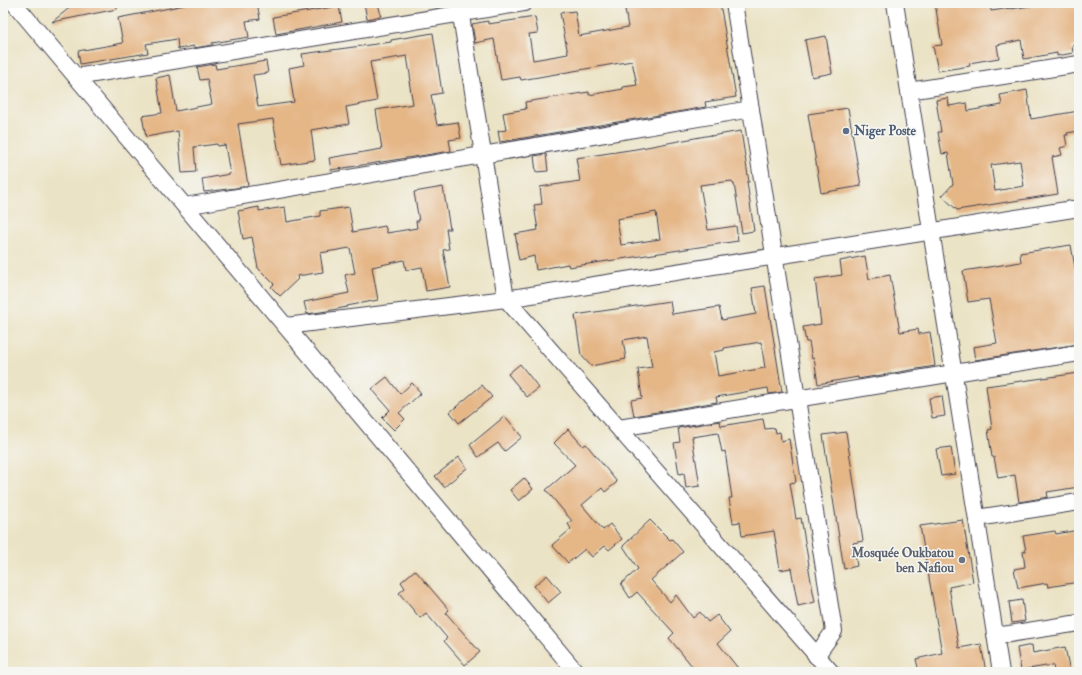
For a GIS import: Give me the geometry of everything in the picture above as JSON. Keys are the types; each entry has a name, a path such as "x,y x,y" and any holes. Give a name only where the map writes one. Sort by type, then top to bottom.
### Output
{"street":[{"path":"14,3 576,672"},
{"path":"76,77 460,8 524,3"},
{"path":"734,3 834,631 816,656"},
{"path":"895,3 1001,672"},
{"path":"460,8 506,299 831,672"},
{"path":"909,91 1079,64"},
{"path":"185,206 751,109"},
{"path":"286,326 506,299 1079,208"},
{"path":"619,428 1079,353"},
{"path":"977,518 1079,502"},
{"path":"996,636 1079,623"}],"building":[{"path":"85,3 117,3 117,9 52,22 73,5"},
{"path":"185,3 257,3 260,19 246,21 249,37 212,43 213,45 178,49 177,39 146,44 148,53 80,64 78,51 123,43 118,18 185,5"},
{"path":"364,3 378,3 381,16 367,19"},
{"path":"624,3 720,3 736,97 705,102 706,107 500,142 498,131 506,130 503,113 526,109 525,102 589,92 589,95 637,85 632,61 521,80 520,77 501,80 494,39 475,43 472,24 488,21 488,24 535,17 538,33 529,34 533,60 568,54 560,13 575,11 579,36 628,27"},
{"path":"935,3 990,3 991,11 1050,3 1079,3 1079,45 1072,46 1073,53 1057,56 1057,53 1024,59 1021,40 997,45 999,58 969,63 970,66 938,71 933,46 942,45"},
{"path":"339,6 342,22 276,34 273,17"},
{"path":"433,33 442,93 431,95 437,125 458,122 461,138 449,140 451,151 331,170 329,158 382,149 376,110 413,104 407,56 370,62 377,101 346,107 349,124 311,130 315,160 281,165 273,119 238,124 248,185 204,192 202,179 230,174 225,145 218,146 217,144 194,147 196,172 182,173 178,131 146,137 142,116 162,113 156,78 170,75 176,111 212,104 207,79 200,80 197,67 215,64 216,69 266,61 268,73 253,75 258,107 294,102 289,68 304,65 302,54 391,42 391,40"},
{"path":"826,36 832,73 812,77 805,40"},
{"path":"1027,90 1031,119 1079,111 1079,131 1067,133 1068,135 1065,135 1067,146 1060,148 1062,155 1052,157 1058,194 957,210 942,196 953,184 948,153 942,154 938,132 941,132 936,100 948,98 949,106 967,103 968,111 1002,105 1000,95","holes":["1020,161 1024,186 995,191 991,165"]},
{"path":"848,108 861,186 821,193 808,114"},
{"path":"741,131 749,182 747,182 754,231 742,233 734,184 732,181 700,185 708,230 736,226 738,241 569,267 568,264 536,270 534,256 519,260 515,234 538,230 534,205 542,204 540,187 580,181 576,158","holes":["656,212 660,239 621,245 617,219"]},
{"path":"546,154 548,171 536,172 534,156"},
{"path":"443,187 450,229 446,229 449,249 443,250 450,287 426,291 422,267 406,270 404,260 372,267 378,300 307,314 304,302 349,293 345,275 355,273 350,248 320,253 323,272 297,276 298,279 280,296 271,287 274,284 258,268 252,237 243,239 238,211 259,207 259,211 285,207 287,222 320,216 320,211 349,207 353,232 385,226 387,233 417,228 416,221 419,221 414,192"},
{"path":"1071,245 1079,291 1079,344 975,360 973,347 997,343 989,299 968,302 963,271 1021,262 1020,253"},
{"path":"865,256 869,279 890,275 900,332 918,329 919,334 930,332 935,366 818,384 814,358 812,359 809,342 806,342 803,327 821,324 815,279 842,275 840,261"},
{"path":"765,286 782,392 769,394 768,388 716,397 717,402 634,416 631,400 642,398 638,369 652,367 647,336 623,340 626,359 591,366 581,355 575,315 670,301 672,314 719,307 722,320 756,314 752,288","holes":["761,342 765,368 718,376 714,352 724,350 724,348"]},
{"path":"520,364 539,388 527,397 508,374"},
{"path":"1079,373 1079,389 1075,389 1079,414 1079,487 1047,492 1048,497 1019,502 1015,475 998,478 994,457 992,457 988,430 992,429 986,386"},
{"path":"387,377 400,394 412,383 421,393 399,413 405,419 394,430 382,418 390,410 372,389"},
{"path":"482,385 492,397 459,423 450,412"},
{"path":"942,396 945,416 932,418 929,398"},
{"path":"505,416 522,437 505,451 498,443 478,457 470,445"},
{"path":"763,419 765,429 775,428 776,433 780,432 781,441 789,439 796,482 790,483 796,519 801,518 815,602 798,606 791,568 780,570 774,531 742,536 740,522 733,523 729,498 732,498 725,451 722,452 718,433 692,437 700,486 686,488 684,473 679,474 674,443 680,442 678,428 720,421 721,426"},
{"path":"568,429 583,446 586,444 617,482 605,492 602,488 582,505 603,530 610,524 622,539 609,550 605,546 592,557 585,549 568,563 552,545 571,529 568,524 572,521 546,490 575,465 554,443"},
{"path":"846,432 863,541 853,543 857,566 844,569 823,435"},
{"path":"951,447 955,474 941,476 936,449"},
{"path":"459,457 467,468 444,487 435,476"},
{"path":"524,478 533,489 519,501 510,490"},
{"path":"650,520 670,540 672,539 683,552 651,580 670,602 676,595 693,618 700,612 708,622 717,615 730,632 718,643 741,672 697,672 669,638 674,633 637,592 630,598 621,584 638,569 623,546"},
{"path":"963,520 973,582 949,587 959,648 981,644 986,672 919,672 916,659 942,653 920,526"},
{"path":"1079,530 1079,582 1048,587 1047,583 1018,588 1014,569 1025,567 1023,552 1026,551 1023,536 1055,531 1056,534"},
{"path":"415,570 449,610 446,613 480,652 465,665 444,641 447,638 426,613 420,618 399,593 405,588 401,582"},
{"path":"547,575 561,592 548,603 534,586"},
{"path":"1022,600 1025,621 1012,623 1009,602"},
{"path":"1032,645 1033,653 1065,647 1070,672 1054,672 1053,665 1021,670 1017,648"}],"place":[{"name":"Niger Poste","path":"846,131"},
{"name":"Mosquée Oukbatou ben Nafiou","path":"962,560"}]}
